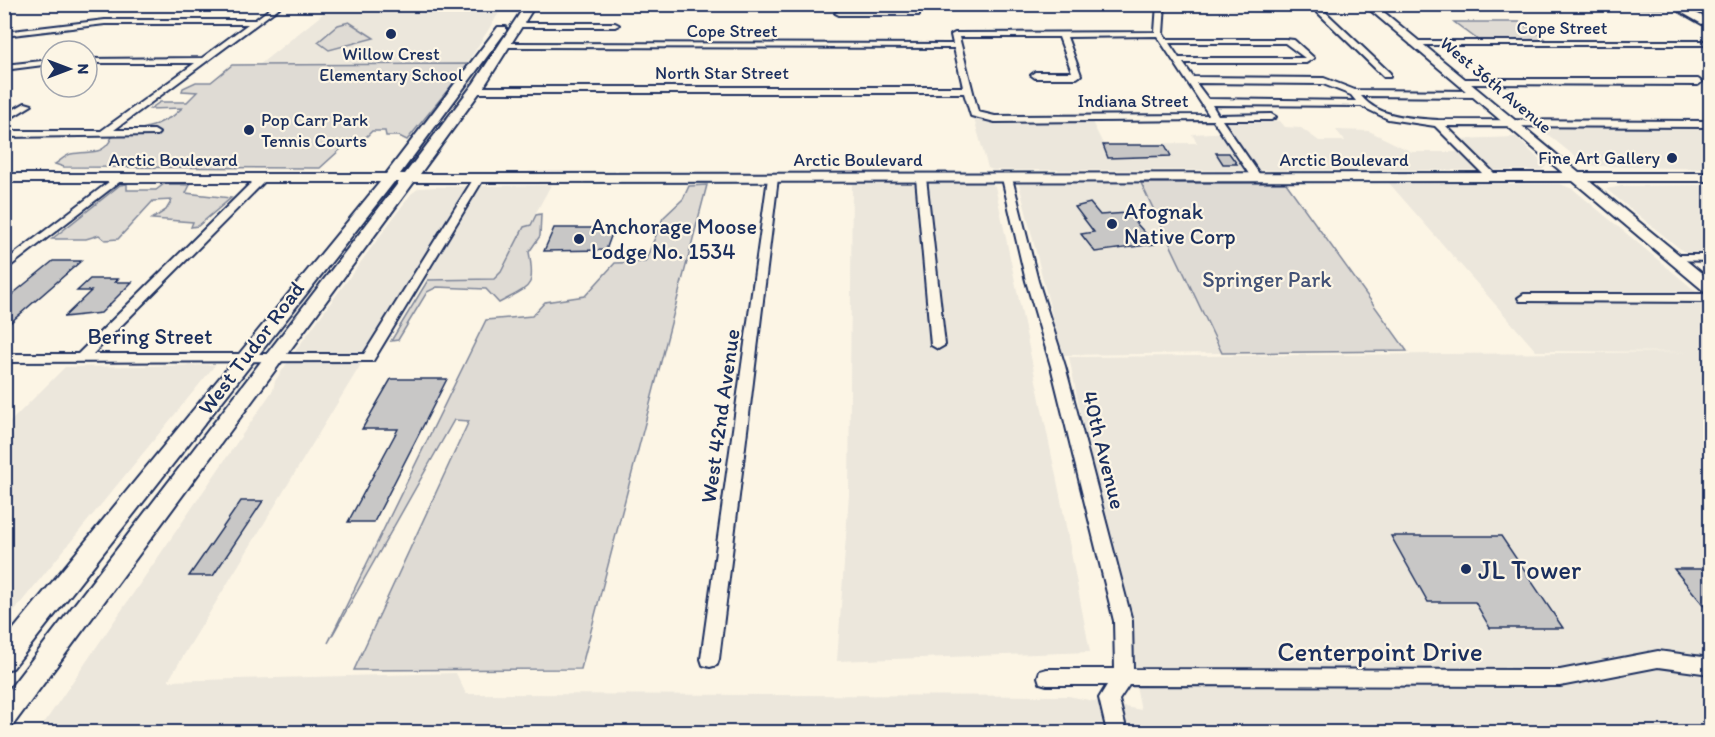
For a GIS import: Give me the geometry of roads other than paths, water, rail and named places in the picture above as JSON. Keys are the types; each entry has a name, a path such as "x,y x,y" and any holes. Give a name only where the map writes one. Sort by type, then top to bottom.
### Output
{"main road":[{"name":"West 36th Avenue","path":"1367,4 1710,288"},
{"name":"West Tudor Road","path":"4,660 248,357 476,90 519,25 525,6"},
{"name":"West Tudor Road","path":"4,717 274,357 472,72 525,6"},
{"name":"Arctic Boulevard","path":"4,178 1710,177"}],"street":[{"path":"104,133 281,4"},
{"path":"1161,4 1161,38 1257,178"},
{"path":"1312,4 1388,75"},
{"path":"1512,4 1673,5 1708,22"},
{"path":"839,13 916,9"},
{"path":"4,34 105,22 258,22"},
{"path":"519,25 615,25"},
{"path":"968,90 955,35 1062,35 1285,41 1291,42 1310,58 1306,61 1177,60"},
{"path":"1035,75 1077,75 1062,35"},
{"name":"Cope Street","path":"1414,43 1710,43"},
{"name":"Cope Street","path":"506,45 958,46"},
{"path":"99,61 205,60"},
{"path":"4,69 39,64"},
{"path":"1190,80 1324,81 1354,93 1476,94"},
{"path":"1462,82 1698,82"},
{"name":"North Star Street","path":"476,90 968,90"},
{"name":"Indiana Street","path":"968,90 974,114 995,119 1271,117"},
{"path":"1354,93 1360,104"},
{"path":"1206,102 1360,104 1397,119 1438,123 1710,124"},
{"path":"4,119 28,105"},
{"path":"1438,123 1493,178"},
{"path":"4,134 154,133"},
{"path":"4,268 118,178"},
{"path":"82,357 262,178"},
{"name":"Bering Street","path":"4,358 368,358 479,178"},
{"name":"West 42nd Avenue","path":"710,658 773,178"},
{"path":"921,178 938,345"},
{"name":"40th Avenue","path":"1008,178 1032,281 1058,366 1123,621 1124,677"},
{"path":"1675,258 1710,258"},
{"path":"1524,298 1710,298"},
{"name":"Centerpoint Drive","path":"1047,677 1560,678 1658,659 1710,666"},
{"path":"1117,732 1109,698 1124,677"}],"place":[{"name":"Willow Crest Elementary School","path":"391,34"},
{"name":"Pop Carr Park Tennis Courts","path":"249,130"},
{"name":"Fine Art Gallery","path":"1672,158"},
{"name":"Afognak Native Corp","path":"1112,224"},
{"name":"Anchorage Moose Lodge No. 1534","path":"579,239"},
{"name":"JL Tower","path":"1466,569"}],"park label":[{"name":"Springer Park","path":"1267,279"}]}
